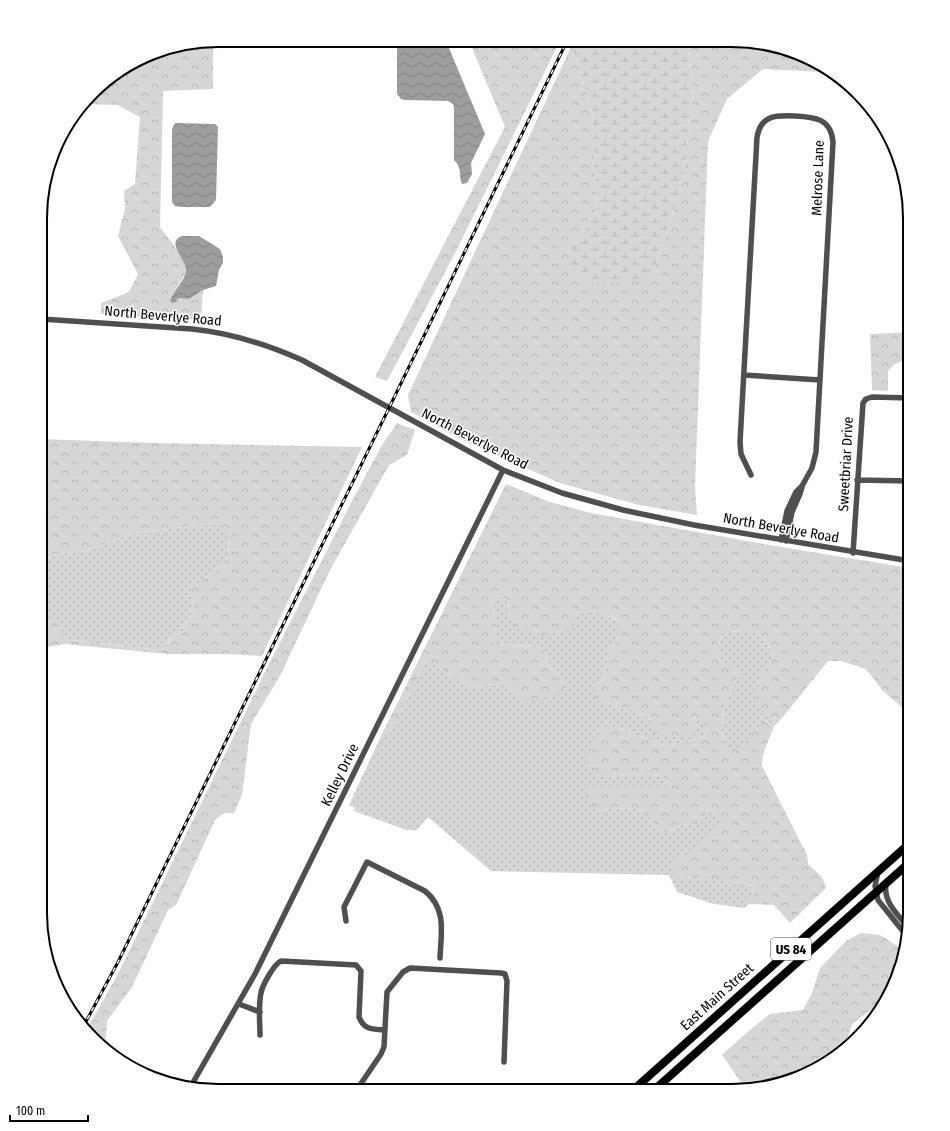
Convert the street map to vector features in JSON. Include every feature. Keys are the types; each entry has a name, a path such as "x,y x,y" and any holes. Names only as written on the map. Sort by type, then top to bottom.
{"highway":[{"name":"East Main Street","path":"640,1084 903,849"},
{"name":"East Main Street","path":"661,1084 903,868"}],"street":[{"name":"Melrose Lane","path":"751,475 743,458 740,446 757,133 763,123 773,117 811,117 821,120 827,125 831,131 833,142 820,380 815,458 812,468 802,486 796,492 787,511 784,540"},
{"name":"North Beverlye Road","path":"47,319 192,329 224,333 261,343 319,368 502,470 562,493 611,508 694,525 853,553 903,560"},
{"path":"744,375 820,380"},
{"name":"Sweetbriar Drive","path":"853,553 862,408 864,401 872,397 903,398"},
{"name":"Kelley Drive","path":"193,1082 239,1004 265,955 502,470"},
{"path":"857,480 903,481"},
{"path":"346,921 344,907 367,862 425,891 432,897 440,912 442,922 440,958"},
{"path":"878,872 875,892 880,904 902,931"},
{"path":"886,883 885,894 887,900 903,920"},
{"path":"865,902 880,904"},
{"path":"260,1035 261,993 274,966 278,962 356,965 361,971 359,1017 363,1025 370,1029 385,1030"},
{"path":"360,1084 381,1054 384,1047 387,992 406,969 414,968 503,973 507,977 504,1062"},
{"path":"239,1004 260,1012"}],"green space":[{"path":"213,47 213,89 163,91 160,227 175,247 184,262 186,269 185,274 172,295 177,299 180,297 189,299 203,290 201,320 101,314 101,303 129,292 138,274 118,236 125,209 124,191 135,184 140,117 117,105 90,104 114,82 142,65 163,56 185,50"},
{"path":"472,47 557,47 455,253 387,381 375,377 505,127"},
{"path":"571,47 573,47 592,110 597,209 565,262 651,280 683,182 693,90 689,47 743,47 765,50 787,56 820,72 763,69 727,99 708,141 695,487 697,515 639,505 560,483 460,439 411,412 408,395"},
{"path":"573,47 689,47 693,90 683,182 651,280 594,284 565,262 597,209 592,110"},
{"path":"903,332 903,361 895,364 888,371 888,391 872,390 870,334"},
{"path":"397,423 415,430 407,455 389,465 330,570 280,676 251,724 242,795 234,813 224,813 215,820 176,905 168,910 132,987 107,1021 105,1042 89,1026 118,974 266,670 382,445"},
{"path":"47,439 151,443 362,447 262,656 228,654 168,654 65,644 47,647 47,622 55,620 63,634 71,640 161,650 166,647 171,637 182,632 194,607 191,593 192,588 220,567 228,556 229,534 225,526 217,523 135,533 85,551 51,555 47,562"},
{"path":"506,484 550,502 591,513 775,546 903,567 903,708 883,691 866,669 841,661 828,661 782,718 772,719 762,715 756,697 760,676 770,667 772,651 760,635 743,630 724,633 717,647 720,661 739,673 725,704 721,732 727,747 742,747 754,730 765,721 774,726 764,751 762,766 807,855 808,864 822,877 826,888 790,923 774,905 748,904 754,893 753,886 744,883 675,876 670,871 674,864 719,827 719,814 709,809 696,825 681,825 668,832 657,831 650,818 644,812 627,808 596,811 586,797 589,789 672,789 671,783 660,776 646,774 603,777 588,772 588,758 597,734 606,726 618,728 666,746 704,737 707,728 696,717 694,727 689,735 668,735 652,732 651,719 632,710 595,699 595,686 604,678 609,651 618,639 617,620 597,611 575,613 574,626 560,632 543,636 512,624 508,612 509,601 497,595 491,603 496,627 493,642 509,645 537,646 546,652 547,665 562,677 566,687 555,696 527,702 504,684 482,685 471,688 436,666 427,658 388,737 382,734"},
{"path":"217,523 225,526 229,534 228,556 220,567 192,588 191,593 194,607 182,632 171,637 166,647 161,650 71,640 63,634 55,620 47,622 47,562 51,555 85,551 135,533"},
{"path":"497,595 509,601 508,612 543,635 560,632 575,613 597,611 618,621 618,639 609,651 604,678 595,686 595,699 632,710 651,719 694,727 696,716 707,727 704,737 666,746 618,728 606,726 603,777 646,774 660,776 671,783 672,789 589,789 596,811 620,808 639,810 649,816 657,831 668,832 681,825 696,825 709,809 719,814 719,827 675,876 744,883 753,887 752,899 749,904 744,908 714,904 677,892 669,875 491,871 428,817 417,830 407,830 354,811 355,808 349,805 382,734 388,736 427,658 436,666 471,688 482,685 504,684 515,694 562,677 547,665 546,652 537,646 509,645 493,642 495,615 491,603"},
{"path":"743,630 760,635 772,651 770,667 760,676 772,719 782,718 774,726 766,721 754,730 742,748 727,747 721,732 725,704 739,673 720,661 717,648 724,633"},
{"path":"861,933 880,935 900,947 890,978 875,1007 852,1024 847,1040 845,1042 817,1061 787,1075 754,1083 741,1082 722,1055 770,1014 803,1010 812,993 820,968 846,941"}],"water":[{"path":"397,47 449,47 485,134 471,163 472,174 467,183 462,184 457,163 454,160 453,104 448,101 404,100 397,94"},
{"path":"175,123 215,124 218,127 216,200 210,207 181,207 175,206 172,202 172,129"},
{"path":"182,236 199,236 220,249 223,257 223,263 219,270 216,286 203,290 189,299 177,299 176,302 173,303 170,301 184,278 186,270 175,242"}],"railway":[{"path":"86,1022 118,962 564,47"}]}
